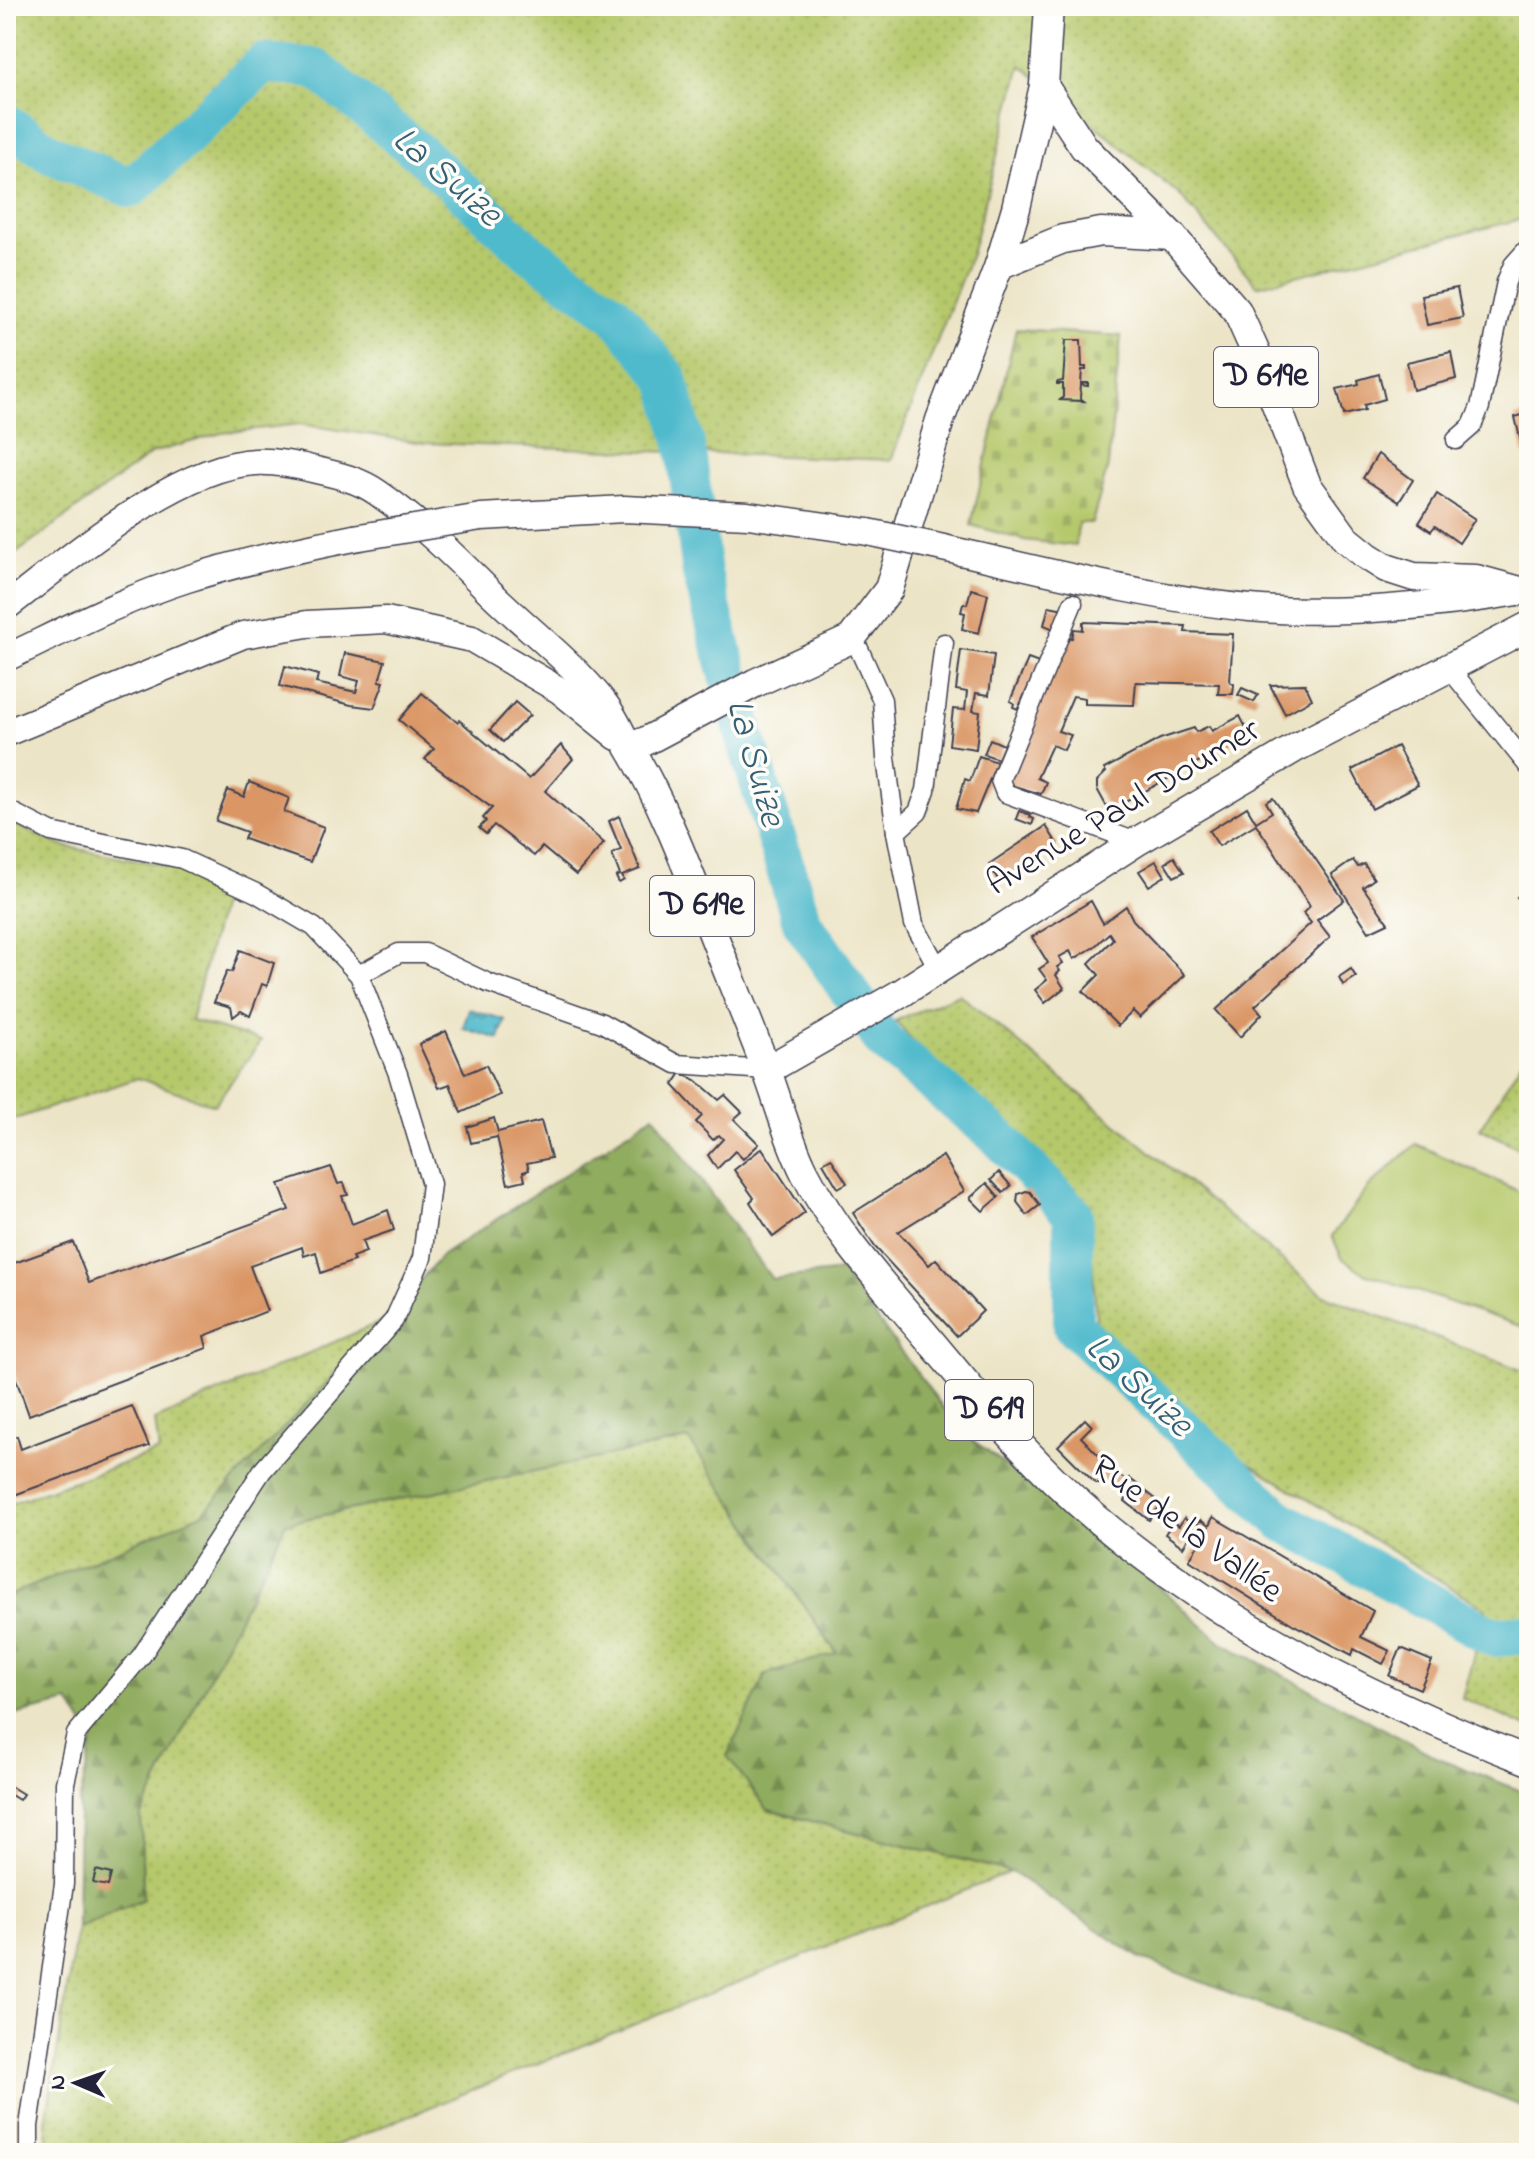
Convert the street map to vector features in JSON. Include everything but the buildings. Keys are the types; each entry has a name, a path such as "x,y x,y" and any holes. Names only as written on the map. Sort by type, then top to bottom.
{"main road":[{"path":"629,747 755,683 851,639 889,589 940,420 999,265 1016,208 1044,86 1049,6"},
{"name":"D 619e","path":"1044,86 1084,147 1172,236 1237,311 1307,485 1346,539 1386,568 1414,577 1476,579 1525,590"},
{"path":"999,265 1063,239 1101,232 1172,236"},
{"path":"6,607 171,488 216,470 253,462 287,463 353,480 377,492 446,547 485,588 570,664 607,707 629,747"},
{"path":"6,658 112,609 185,580 290,551 481,517 624,509 706,512 868,532 1147,592 1251,608 1304,611 1442,603 1525,590"},
{"path":"6,733 243,635 307,624 386,620 472,639 559,690 629,747"},
{"name":"Avenue Paul Doumer","path":"767,1070 900,994 1136,842 1297,747 1529,626"},
{"name":"Rue de la Vallée","path":"629,747 658,796 767,1070 784,1128 804,1171 852,1250 964,1381 1056,1482 1129,1544 1228,1614 1406,1709 1529,1761"}],"street":[{"path":"1456,440 1472,426 1480,407 1506,282 1513,265 1529,247"},
{"path":"1073,603 1000,780 1005,793 1136,842"},
{"path":"851,639 859,649 882,700 896,832 914,924 938,968"},
{"path":"896,832 918,812 926,790 944,643"},
{"path":"1449,668 1529,767"},
{"path":"6,809 51,832 182,859 256,893 314,927 359,975 398,1074 431,1184 422,1258 394,1320 262,1471 142,1655 76,1734 65,1783 64,1884 29,2126 29,2153"},
{"path":"359,975 399,953 425,953 488,983 602,1023 676,1064 767,1070"}],"green space":[{"path":"6,6 1521,6 1529,22 1529,217 1257,286 1180,195 1021,65 971,254 891,460 423,443 300,424 222,433 152,453 6,561"},
{"path":"1016,329 1121,336 1108,466 1092,523 1078,523 1076,546 1024,540 971,525"},
{"path":"6,821 62,846 175,867 225,889 191,1020 261,1041 214,1105 138,1078 6,1122"},
{"path":"959,994 1324,1295 1529,1373 1529,1728 1462,1698 1486,1609 1237,1456 1097,1333 1091,1240 895,1021"},
{"path":"1529,1049 1529,1153 1480,1128"},
{"path":"654,1115 772,1279 841,1271 960,1430 1134,1565 1220,1641 1436,1757 1529,1794 1529,2109 1140,1958 1011,1872 768,1810 727,1756 766,1674 837,1653 688,1439 286,1523 141,1815 143,1899 77,1928 79,1803 93,1740 69,1702 6,1717 6,1597 202,1514 387,1319 441,1256"},
{"path":"1416,1144 1529,1196 1529,1329 1364,1273 1342,1258 1332,1236 1368,1188"},
{"path":"387,1319 202,1514 6,1597 6,1505 159,1451 155,1420"},
{"path":"688,1439 837,1654 766,1674 728,1756 768,1810 1011,1872 317,2153 50,2153 46,2122 77,1928 143,1899 141,1815 286,1523"}],"water":[{"path":"469,1009 505,1020 499,1039 463,1028"}],"waterway":[{"name":"La Suize","path":"6,123 49,153 131,188 264,63 315,68 422,155 530,253 615,314 668,379 685,444 702,573 745,736 802,922 884,1042 999,1138 1073,1214 1073,1326 1282,1521 1493,1637 1529,1634"}]}
